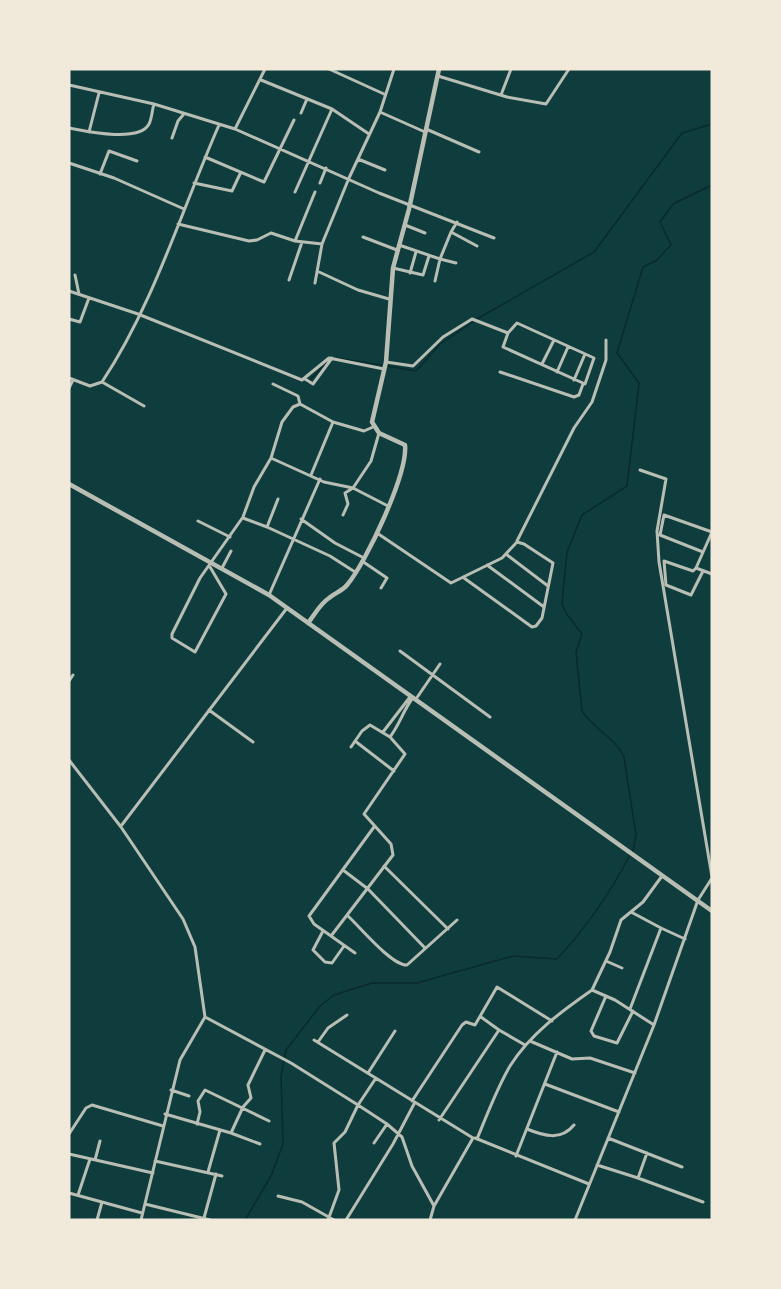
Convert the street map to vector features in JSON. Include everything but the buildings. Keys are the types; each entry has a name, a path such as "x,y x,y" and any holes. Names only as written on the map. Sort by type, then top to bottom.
{"street":[{"path":"235,129 265,69"},
{"path":"329,69 384,94"},
{"path":"315,283 322,244 349,178 380,112 394,69"},
{"path":"308,623 321,605 346,586 363,560 388,506 406,448 402,442 379,433 373,427 373,417 385,366 393,268 410,204 439,69"},
{"path":"501,95 511,69"},
{"path":"437,76 501,95 543,104 548,103 569,69"},
{"path":"261,80 332,109 369,134"},
{"path":"69,85 154,105 235,129 379,193 494,238"},
{"path":"89,132 99,93"},
{"path":"301,113 307,99"},
{"path":"69,128 113,136 142,129 149,124 154,105"},
{"path":"296,192 332,109"},
{"path":"380,112 479,152"},
{"path":"172,138 178,121 183,115"},
{"path":"205,157 264,182 294,120"},
{"path":"69,388 71,379 90,386 102,382 138,314 178,225 219,124"},
{"path":"100,174 109,151 137,161"},
{"path":"358,159 385,170"},
{"path":"69,163 184,209"},
{"path":"320,183 327,168"},
{"path":"194,183 232,190 240,173"},
{"path":"295,241 315,192"},
{"path":"435,281 440,259 457,222"},
{"path":"178,225 246,240 257,240 271,233 295,241 322,244"},
{"path":"405,225 424,233"},
{"path":"451,232 477,246"},
{"path":"363,237 456,262"},
{"path":"289,280 302,242"},
{"path":"410,273 416,252"},
{"path":"393,268 423,275 429,256"},
{"path":"317,271 358,290 390,299"},
{"path":"75,275 79,294"},
{"path":"69,291 138,314 302,380 326,360 332,358 385,366 414,366 443,337 476,320 508,333"},
{"path":"69,319 81,321 90,297"},
{"path":"500,372 574,397 579,395 595,361 585,354 517,323 508,333 503,347 583,384"},
{"path":"542,364 554,340"},
{"path":"376,533 449,583 464,578 506,554 517,542 574,428 592,402 606,360 606,340"},
{"path":"557,372 568,347"},
{"path":"574,380 585,354"},
{"path":"306,379 311,384 332,358"},
{"path":"102,382 144,406"},
{"path":"273,384 299,397 300,404"},
{"path":"300,404 333,423 364,431 373,427"},
{"path":"211,565 226,594 197,651 191,651 171,636 200,578 243,517 254,487 271,458 282,422 293,407 300,404"},
{"path":"311,475 333,423"},
{"path":"342,515 348,504 345,493 353,488 371,461 379,433"},
{"path":"271,458 320,479 353,488 388,506"},
{"path":"575,1220 654,1025 698,900 711,880 659,562 657,529 666,479 640,470"},
{"path":"269,595 320,479"},
{"path":"69,484 211,565 222,568 269,595 712,911"},
{"path":"267,527 278,499"},
{"path":"703,552 660,535 664,515 712,532 696,568 693,571 664,561 665,584 691,595 703,571"},
{"path":"243,517 330,556 356,572"},
{"path":"301,519 387,578 381,588"},
{"path":"198,521 230,537"},
{"path":"464,578 532,627 540,623 551,561 517,542"},
{"path":"706,545 712,547"},
{"path":"222,568 231,551"},
{"path":"506,554 548,586"},
{"path":"487,566 544,607"},
{"path":"696,568 712,574"},
{"path":"121,827 287,608"},
{"path":"400,651 490,717"},
{"path":"382,732 433,675 440,664"},
{"path":"69,681 73,675"},
{"path":"390,737 404,719 405,709 412,699"},
{"path":"209,710 253,742"},
{"path":"331,936 393,855 394,849 365,818 365,810 395,772 405,754 390,737 368,725 351,747"},
{"path":"355,741 395,772"},
{"path":"69,760 121,827 190,934 206,1017 184,1053 171,1090 141,1220"},
{"path":"355,953 323,932 309,916 374,827"},
{"path":"384,866 448,929"},
{"path":"344,870 368,888 425,948"},
{"path":"430,1220 434,1206 475,1138 509,1069 530,1041 592,990 606,961 621,920 643,902 662,876"},
{"path":"631,911 685,939"},
{"path":"348,916 399,964 407,965 457,920"},
{"path":"606,996 591,1031 594,1036 617,1043 661,928"},
{"path":"323,932 313,949 325,962 332,963 344,946"},
{"path":"606,961 622,968"},
{"path":"346,1220 398,1134 413,1103 462,1025 466,1022 475,1024 499,987 552,1021"},
{"path":"592,990 654,1025"},
{"path":"347,1015 328,1028 316,1041 439,1120 516,1156 589,1184"},
{"path":"206,1017 291,1063 387,1124 404,1140 412,1166 434,1206"},
{"path":"481,1017 526,1046"},
{"path":"439,1120 499,1029"},
{"path":"368,1073 395,1030"},
{"path":"530,1041 574,1059 590,1058 635,1073"},
{"path":"231,1133 243,1107 251,1098 248,1085 265,1050"},
{"path":"516,1156 557,1052"},
{"path":"328,1219 339,1190 334,1143 345,1132 376,1078"},
{"path":"545,1084 619,1112"},
{"path":"171,1090 189,1095"},
{"path":"197,1124 200,1112 198,1101 205,1090 269,1121"},
{"path":"69,1134 86,1108 92,1105 163,1126"},
{"path":"165,1114 260,1144"},
{"path":"374,1143 387,1124"},
{"path":"527,1129 549,1137 568,1132 574,1125"},
{"path":"208,1172 220,1130"},
{"path":"608,1138 681,1167"},
{"path":"95,1160 100,1141"},
{"path":"638,1178 646,1153"},
{"path":"69,1154 153,1173"},
{"path":"78,1195 90,1159"},
{"path":"155,1161 222,1176"},
{"path":"597,1164 703,1202"},
{"path":"204,1218 216,1174"},
{"path":"69,1193 142,1213"},
{"path":"278,1196 302,1202 328,1219 334,1220"},
{"path":"97,1220 102,1202"},
{"path":"145,1204 210,1220"}],"waterway":[{"path":"477,319 594,252 682,133 712,124"},
{"path":"633,851 636,835 624,757 615,744 582,711 576,652 582,634 562,604 567,552 582,515 627,486 639,383 617,353 643,267 657,260 671,245 660,222 673,204 712,185"},
{"path":"387,366 416,371 440,344 473,322"},
{"path":"337,358 382,365"},
{"path":"307,383 326,363"},
{"path":"245,1220 271,1176 283,1144 281,1076 286,1050 320,1006 334,995 372,983 417,983 513,956 557,959 597,909 630,855"}]}
